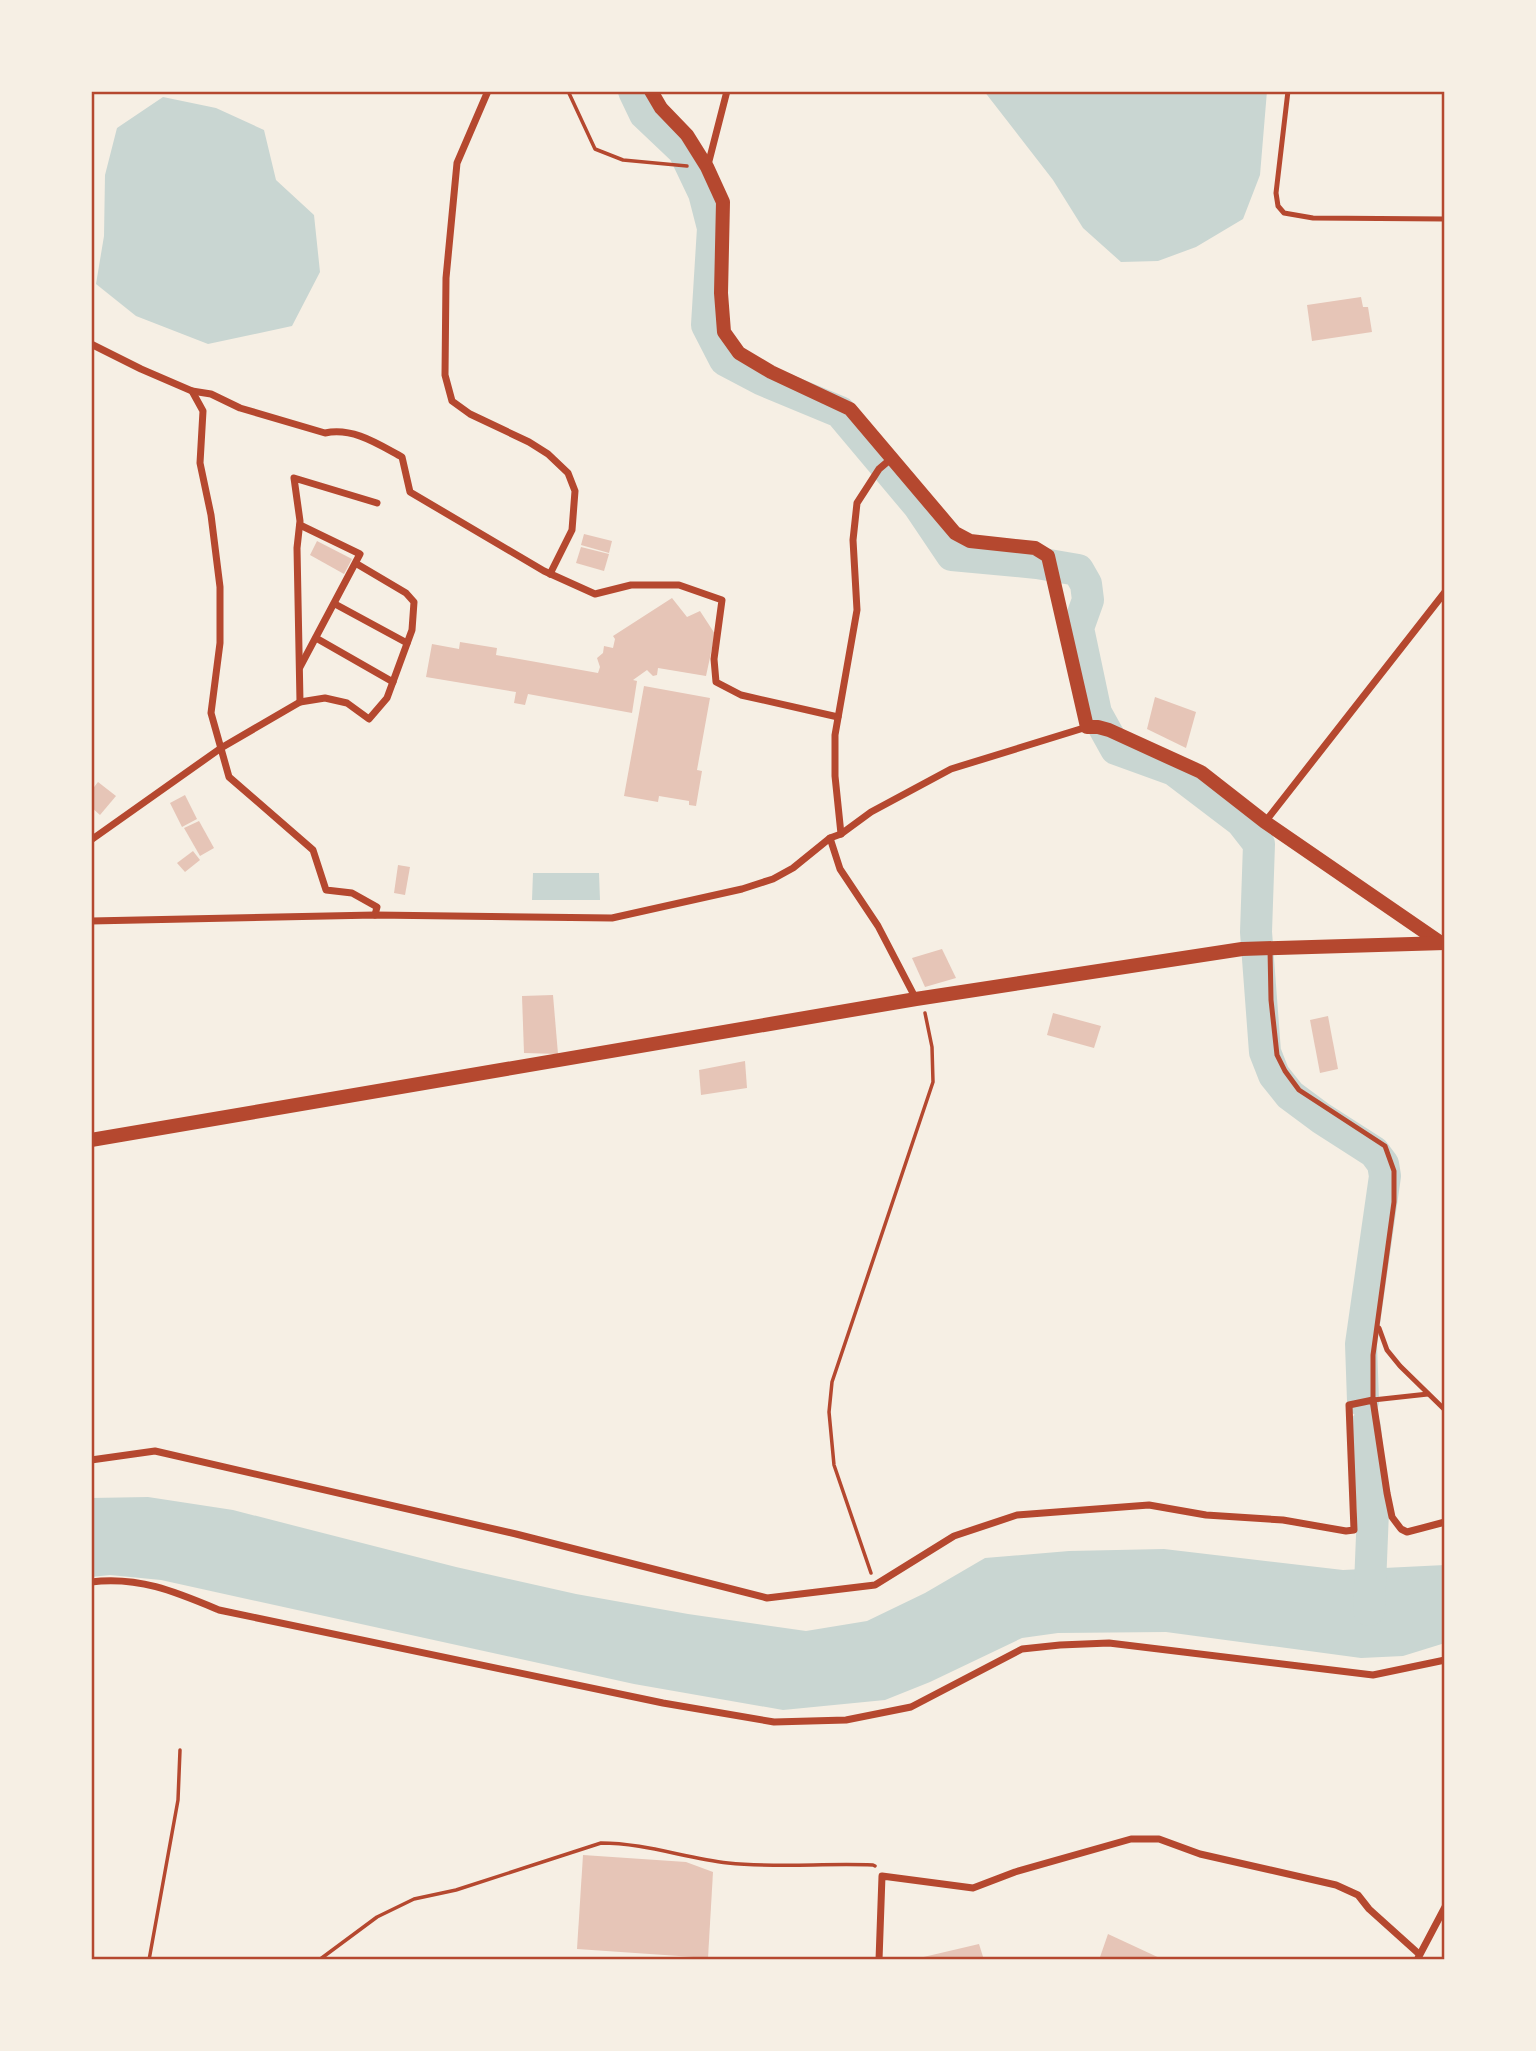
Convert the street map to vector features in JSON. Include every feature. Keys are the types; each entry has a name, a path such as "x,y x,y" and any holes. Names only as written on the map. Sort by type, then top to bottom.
{"main road":[{"path":"651,91 661,108 687,135 707,167 723,202 721,293 724,332 739,353 771,372 850,408 955,533 970,541 1035,548 1048,556 1098,728 1201,772 1265,822 1443,944"},
{"path":"91,1140 916,999 1242,949 1443,944"}],"street":[{"path":"488,91 457,163 446,278 445,375 452,401 470,414 529,442 548,454 568,473 575,491 572,530 550,574"},
{"path":"707,167 727,91"},
{"path":"91,344 192,391 211,394 240,408 325,433 339,430 370,440 401,457 410,492 550,574 595,594 631,585 679,585 722,600 715,659 716,682 741,695 838,717"},
{"path":"192,391 203,411 200,463 211,515 220,587 220,643 211,713 229,777 313,850 326,890 352,893 377,907 375,915"},
{"path":"841,834 835,776 835,735 857,610 853,540 857,503 879,469 891,458"},
{"path":"300,702 300,525 294,478 377,503"},
{"path":"299,667 357,564 360,554 300,525"},
{"path":"91,841 221,748 300,702 326,698 347,704 369,719 387,698 412,630 414,602 406,593 357,564"},
{"path":"1265,822 1445,592"},
{"path":"335,604 407,643"},
{"path":"316,638 393,682"},
{"path":"91,921 375,915 612,918 741,889 773,879 793,868 830,838 841,834 871,812 951,769 1098,728"},
{"path":"830,838 840,869 878,926 916,999"},
{"path":"91,1460 155,1451 516,1534 767,1598 875,1585 954,1535 1017,1515 1149,1505 1206,1515 1283,1520 1346,1531 1354,1530 1349,1405 1373,1400 1392,1517 1401,1529 1407,1532 1445,1522"},
{"path":"91,1582 127,1581 159,1586 219,1610 663,1703 774,1722 846,1720 911,1707 1022,1649 1060,1645 1109,1643 1373,1675 1445,1660"},
{"path":"878,1960 882,1876 973,1888 1014,1872 1131,1839 1159,1839 1200,1854 1336,1885 1358,1895 1418,1957 1445,1907"}],"lane":[{"path":"1288,91 1276,193 1278,206 1284,213 1313,218 1445,219"},
{"path":"1268,949 1277,1055 1285,1072 1299,1090 1385,1146 1391,1158 1394,1171 1394,1202 1373,1355 1373,1400 1428,1394"},
{"path":"1378,1325 1387,1350 1445,1410"}],"path":[{"path":"568,91 596,149 624,160 655,165 707,167"},
{"path":"875,1585 835,1465 829,1412 832,1382 933,1082 932,1047 924,1011 916,999"},
{"path":"149,1960 178,1800 180,1750"},
{"path":"319,1960 377,1917 414,1899 456,1890 601,1843 625,1843 756,1866 873,1864 882,1876"}],"shaded area":[{"path":"984,91 1267,91 1260,175 1243,219 1196,247 1158,261 1121,262 1083,228 1053,180"},
{"path":"163,97 216,108 264,130 276,180 314,215 320,272 292,326 208,344 136,316 96,284 104,236 105,175 117,128"},
{"path":"533,873 599,873 600,900 532,900"},
{"path":"148,1497 233,1510 456,1567 576,1594 806,1631 867,1621 925,1593 985,1558 1069,1551 1164,1549 1343,1570 1445,1565 1445,1643 1403,1656 1361,1658 1166,1632 1058,1633 1022,1638 930,1682 885,1700 783,1710 634,1684 161,1580 110,1575 91,1577 91,1498"}],"building":[{"path":"1361,297 1363,307 1368,307 1372,332 1312,341 1307,305"},
{"path":"584,534 612,541 609,553 581,545"},
{"path":"317,541 352,559 344,574 310,555"},
{"path":"581,547 609,554 604,571 576,563"},
{"path":"672,598 687,617 700,611 715,634 706,676 658,668 657,675 653,676 647,670 633,680 637,681 632,713 528,694 525,705 514,703 516,692 426,677 432,644 459,649 460,642 497,648 496,655 598,673 600,667 597,658 603,653 604,646 613,648 613,636"},
{"path":"644,686 710,698 697,770 702,771 696,806 689,805 689,801 659,796 658,802 624,796"},
{"path":"1155,697 1196,712 1186,748 1147,729"},
{"path":"98,782 116,796 100,815 91,807 91,791"},
{"path":"185,795 197,819 182,827 170,803"},
{"path":"199,821 214,848 200,856 184,828"},
{"path":"193,851 200,860 185,872 177,863"},
{"path":"398,865 410,867 405,895 394,893"},
{"path":"942,949 956,978 925,987 912,958"},
{"path":"553,995 558,1054 524,1053 522,996"},
{"path":"1053,1013 1101,1026 1094,1048 1047,1035"},
{"path":"1328,1016 1338,1069 1320,1073 1310,1020"},
{"path":"745,1061 747,1088 701,1095 699,1070"},
{"path":"583,1855 686,1862 713,1872 708,1958 577,1949"},
{"path":"1108,1934 1164,1960 1099,1960"},
{"path":"979,1944 984,1960 915,1960 915,1959"}],"waterway":[{"path":"634,91 645,114 684,151 704,193 713,228 707,325 725,360 763,380 840,412 919,506 952,555 1037,563 1078,570 1086,584 1088,600 1078,628 1096,713 1116,749 1174,770 1241,821 1259,844 1256,932 1265,1052 1274,1075 1290,1095 1374,1152 1383,1164 1385,1176 1361,1344 1363,1401"},
{"path":"1365,1427 1373,1511 1369,1610"}]}
